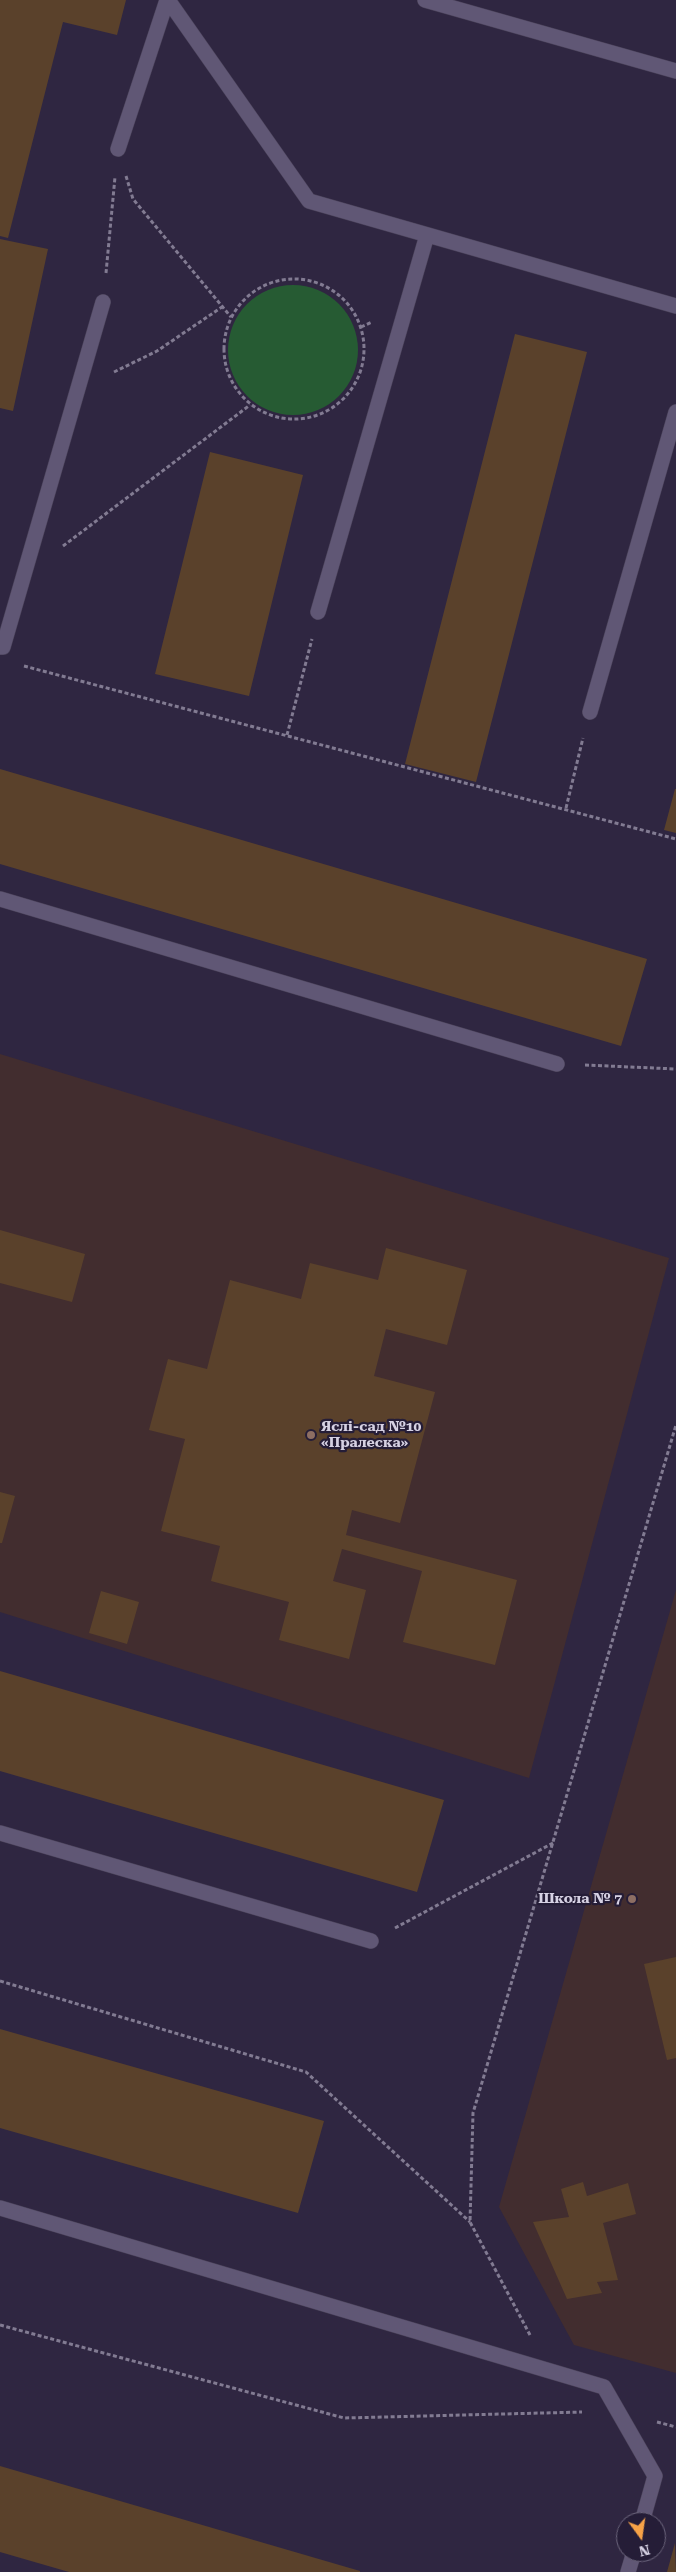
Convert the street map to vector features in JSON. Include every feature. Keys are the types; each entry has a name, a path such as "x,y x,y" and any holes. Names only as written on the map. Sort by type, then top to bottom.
{"lane":[{"path":"118,149 168,0"},
{"path":"168,0 309,202 676,306"},
{"path":"426,0 676,71"},
{"path":"318,612 427,235"},
{"path":"1,647 103,302"},
{"path":"590,712 676,412"},
{"path":"0,899 557,1064"},
{"path":"0,1833 371,1941"},
{"path":"0,2208 604,2387 655,2476 645,2512"}],"path":[{"path":"103,302 118,149"},
{"path":"118,149 133,199 231,317"},
{"path":"299,278 326,286 348,303 361,327 364,354 362,368 357,381 340,403 316,416 288,420 262,412 250,405 240,395 226,371 223,344 231,317 238,305 259,288 272,282 299,278"},
{"path":"78,390 157,351 222,307"},
{"path":"62,546 250,405"},
{"path":"288,735 318,612"},
{"path":"1,647 25,666 676,838"},
{"path":"566,808 590,712"},
{"path":"557,1064 676,1069"},
{"path":"470,2222 474,2113 676,1425"},
{"path":"371,1941 553,1843"},
{"path":"0,1981 306,2072 470,2222 549,2370"},
{"path":"0,2325 344,2418 618,2411 676,2427"}],"shaded area":[{"name":"Яслі-сад №10 «Пралеска»","path":"0,1054 669,1258 529,1778 0,1612"},
{"name":"Школа № 7","path":"676,1590 676,2373 574,2345 499,2207"}],"green space":[{"path":"293,285 306,286 318,290 339,304 353,325 357,337 357,363 353,375 339,396 318,410 306,414 293,415 280,414 268,410 247,396 233,375 229,363 228,350 229,337 233,325 247,304 268,290 280,286"}],"building":[{"path":"0,0 126,0 117,35 63,22 8,238 0,236"},
{"path":"0,239 48,249 13,411 0,408"},
{"path":"515,334 587,352 476,782 405,764"},
{"path":"210,452 303,475 249,696 155,674"},
{"path":"0,769 647,959 621,1046 0,864"},
{"path":"676,789 676,833 664,830"},
{"path":"0,1230 85,1254 72,1302 0,1283"},
{"path":"386,1248 467,1270 447,1345 386,1329 374,1376 435,1392 400,1523 352,1510 346,1535 517,1580 495,1665 403,1642 422,1571 342,1549 333,1581 366,1590 349,1659 279,1640 289,1602 211,1581 220,1546 161,1531 185,1439 149,1430 168,1359 207,1369 230,1280 301,1299 310,1263 378,1280"},
{"path":"0,1492 15,1496 2,1543 0,1543"},
{"path":"101,1591 139,1602 127,1644 89,1633"},
{"path":"0,1671 444,1800 417,1892 0,1771"},
{"path":"676,1957 676,2058 667,2060 644,1964"},
{"path":"0,2029 324,2121 298,2213 0,2128"},
{"path":"583,2182 587,2196 628,2183 636,2214 603,2223 618,2280 597,2282 602,2293 567,2299 533,2222 569,2217 561,2189"},
{"path":"0,2466 360,2572 69,2572 0,2552"},
{"path":"675,2543 676,2572 667,2572"}],"place":[{"name":"Яслі-сад №10 «Пралеска»","path":"311,1435"},
{"name":"Школа № 7","path":"632,1899"}]}
